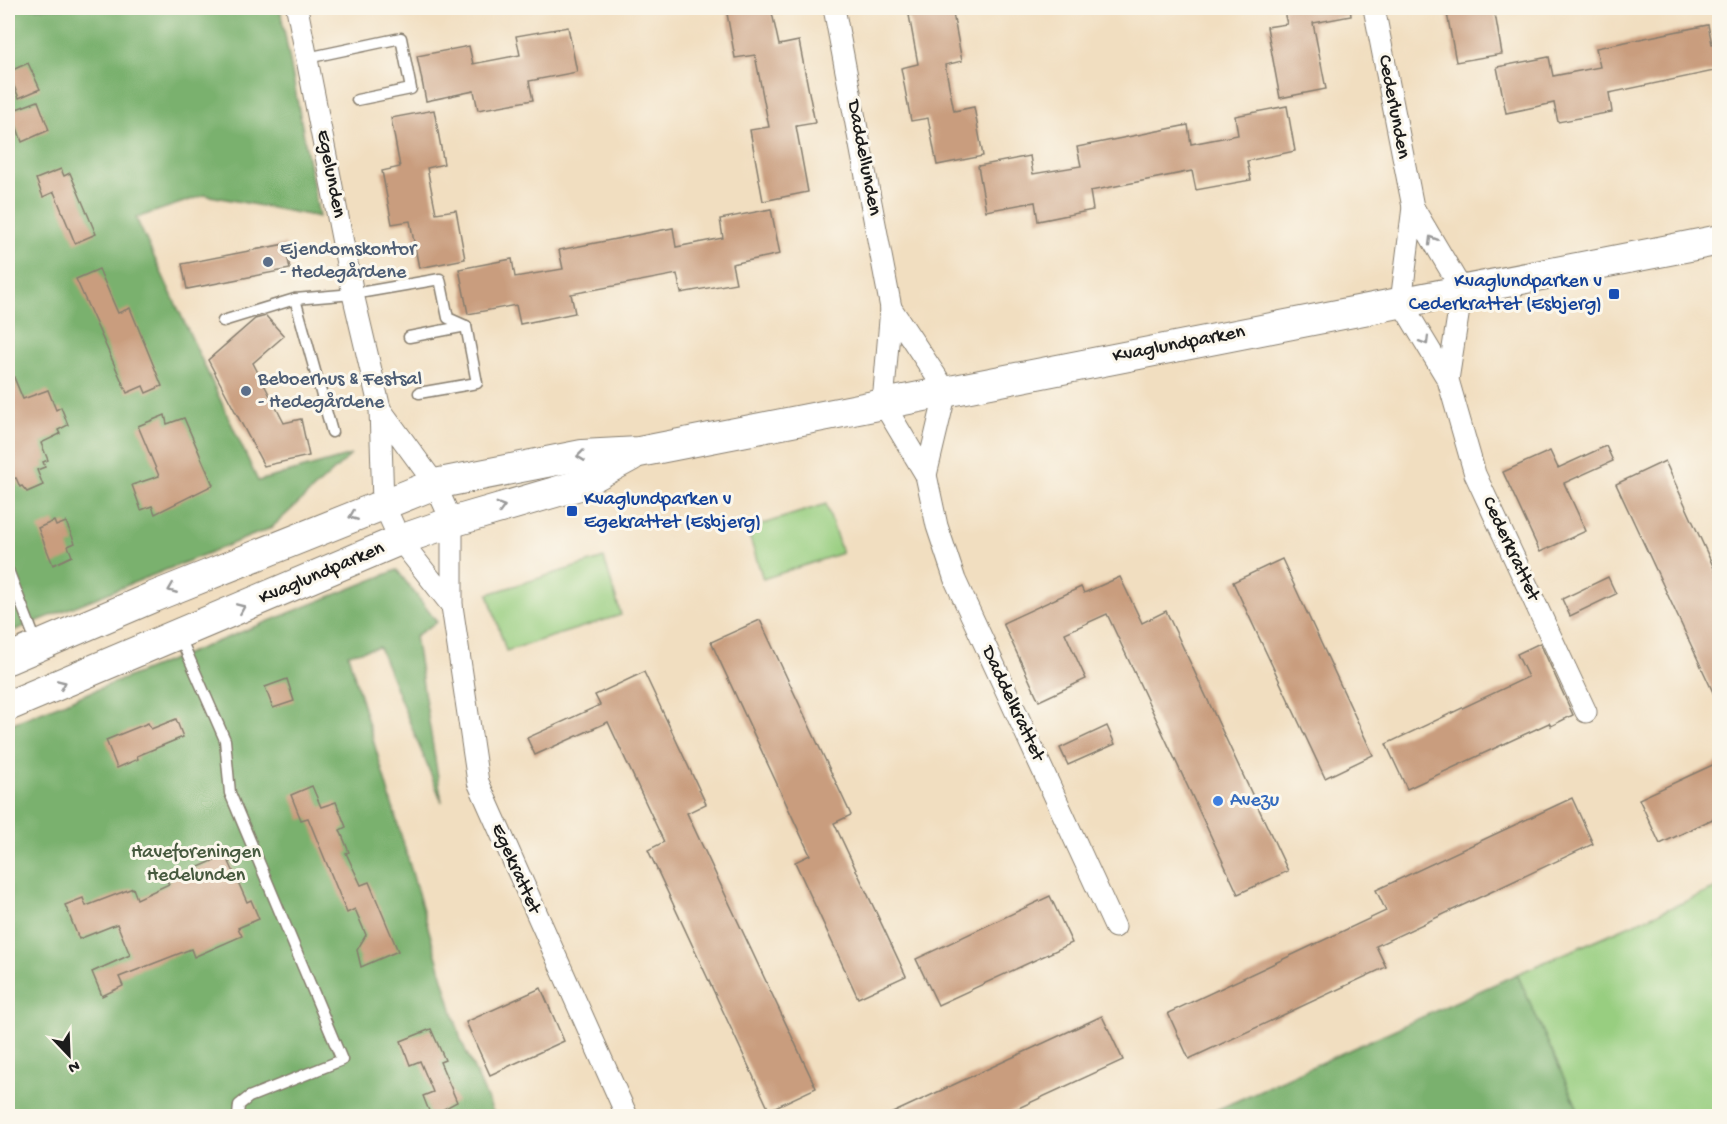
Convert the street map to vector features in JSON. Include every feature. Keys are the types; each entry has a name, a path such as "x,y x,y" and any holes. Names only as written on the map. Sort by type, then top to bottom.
{"street":[{"name":"Egelunden","path":"297,8 353,294 380,410 383,503 400,540"},
{"name":"Daddellunden","path":"834,8 891,308 883,403"},
{"name":"Cederlunden","path":"1374,8 1413,207 1401,302"},
{"name":"Cederlunden","path":"1413,207 1462,290"},
{"name":"Kvaglundparken","path":"8,659 383,503 435,484 582,455 639,452 1719,240"},
{"name":"Cederkrattet","path":"1448,380 1462,290"},
{"name":"Cederkrattet","path":"1401,302 1448,380 1475,474 1586,712"},
{"name":"Daddellunden","path":"891,308 945,391"},
{"name":"Daddelkrattet","path":"926,475 945,391"},
{"name":"Daddelkrattet","path":"883,403 926,475 938,526 956,580 1115,927"},
{"name":"Egelunden","path":"380,410 435,484 452,522"},
{"name":"Kvaglundparken","path":"8,706 400,540 452,522 576,486 639,452"},
{"name":"Egekrattet","path":"452,522 452,606 478,782 627,1116"},
{"name":"Egekrattet","path":"400,540 452,606"}],"lane":[{"path":"307,58 401,38 411,89 357,100"},
{"path":"223,321 295,299 353,294 440,279 448,318 466,326"},
{"path":"295,299 332,432"},
{"path":"409,337 466,326"},
{"path":"419,393 477,383 466,326"},
{"path":"8,570 38,647"},
{"path":"179,635 225,740 230,793 342,1060 249,1097 239,1105 238,1116"}],"green space":[{"path":"8,8 280,8 319,217 205,195 136,218 258,481 351,455 271,528 8,633"},
{"path":"826,504 842,553 763,579 747,529"},
{"path":"604,558 621,615 506,651 488,594"},
{"name":"Haveforeningen Hedelunden","path":"397,570 437,622 415,636 442,802 379,647 348,654 461,1040 495,1116 8,1116 8,725"},
{"path":"1719,887 1719,1116 1581,1116 1517,974"},
{"path":"1517,974 1581,1116 1203,1116"}],"building":[{"path":"726,8 771,8 779,45 799,41 815,123 796,126 808,192 763,201 750,130 769,127 755,55 735,58"},
{"path":"952,8 962,61 945,65 954,111 974,107 983,156 937,165 928,118 911,121 901,68 918,64 909,15"},
{"path":"1283,8 1350,8 1351,16 1313,23 1326,89 1280,98 1267,27 1287,24"},
{"path":"1446,8 1494,8 1502,54 1456,62"},
{"path":"1708,25 1712,44 1719,43 1719,70 1609,93 1612,112 1558,122 1554,103 1506,113 1497,67 1549,57 1553,76 1600,67 1596,48"},
{"path":"568,27 577,72 529,81 533,100 478,110 474,91 426,101 417,56 469,46 473,64 520,55 516,36"},
{"path":"28,63 40,89 19,98 8,72"},
{"path":"38,101 49,130 22,142 11,111"},
{"path":"1287,106 1295,151 1247,161 1251,180 1196,190 1192,171 1090,191 1093,210 1038,221 1035,202 986,211 978,166 1030,156 1033,174 1081,166 1077,147 1188,125 1191,144 1238,135 1235,116"},
{"path":"434,110 444,164 427,168 436,213 456,210 465,259 419,268 410,221 392,224 382,171 400,167 391,118"},
{"path":"61,169 64,176 70,173 96,234 75,243 54,192 43,197 36,179"},
{"path":"771,209 780,254 732,264 736,283 681,293 677,274 571,294 575,313 520,324 516,305 468,314 459,269 512,259 515,277 563,269 559,250 673,228 676,247 723,238 720,219"},
{"path":"285,244 290,269 187,289 182,264"},
{"path":"99,269 118,313 130,308 162,386 146,393 143,386 127,393 76,279"},
{"name":"Beboerhus & Festsal - Hedegårdene","path":"266,316 284,336 253,363 284,423 301,419 309,456 264,466 208,360 255,319"},
{"path":"8,363 23,399 48,390 56,410 61,407 68,425 58,430 60,434 41,443 48,460 43,462 45,467 37,470 43,485 27,492 22,486 20,487 16,478 13,479 8,465"},
{"path":"165,415 167,424 184,418 213,485 155,514 152,506 141,510 132,485 159,476 138,426"},
{"path":"1606,446 1613,461 1564,483 1586,531 1540,552 1503,472 1550,451 1558,468"},
{"path":"1665,461 1719,579 1719,705 1616,484"},
{"path":"54,521 56,526 66,522 75,543 68,546 72,556 53,565 38,528"},
{"path":"1282,559 1373,755 1325,778 1233,582"},
{"path":"1120,577 1142,623 1166,611 1288,871 1238,894 1107,614 1065,633 1086,679 1039,701 1003,623 1081,587 1084,593"},
{"path":"1608,577 1616,594 1570,616 1562,599"},
{"path":"760,620 851,815 834,823 906,976 858,998 795,862 810,855 711,642"},
{"path":"1540,643 1573,715 1551,726 1549,723 1407,789 1386,744 1528,677 1517,654"},
{"path":"644,672 706,804 687,813 816,1088 769,1110 648,850 664,842 608,722 535,755 527,738 600,705 595,695"},
{"path":"287,679 294,701 273,708 265,687"},
{"path":"176,719 183,737 137,756 138,759 117,768 106,740 148,723 151,729"},
{"path":"1107,726 1115,744 1068,765 1060,748"},
{"path":"1719,762 1719,816 1660,844 1639,799"},
{"path":"312,786 321,807 336,802 346,827 340,830 349,852 346,853 361,885 369,882 398,951 361,967 357,950 366,935 355,909 347,913 308,818 301,820 291,795"},
{"path":"1572,798 1593,844 1376,946 1386,967 1189,1059 1168,1013 1386,911 1376,890"},
{"path":"226,855 247,902 251,900 259,919 238,928 242,936 194,957 191,949 119,977 123,986 102,996 92,972 130,955 117,924 79,939 65,905 83,898 86,906 133,888 137,899 169,884 167,881"},
{"path":"1050,896 1072,943 938,1005 916,959"},
{"path":"541,988 564,1041 490,1075 466,1022"},
{"path":"1102,1016 1123,1060 1001,1116 886,1116"},
{"path":"431,1029 445,1060 440,1062 457,1102 431,1116 423,1096 433,1092 420,1061 410,1065 401,1041"}],"place":[{"name":"Ejendomskontor - Hedegårdene","path":"268,262"},
{"name":"Kvaglundparken v Cederkrattet (Esbjerg)","path":"1614,294"},
{"name":"Beboerhus & Festsal - Hedegårdene","path":"246,391"},
{"name":"Kvaglundparken v Egekrattet (Esbjerg)","path":"572,511"},
{"name":"Avezu","path":"1218,801"}]}
